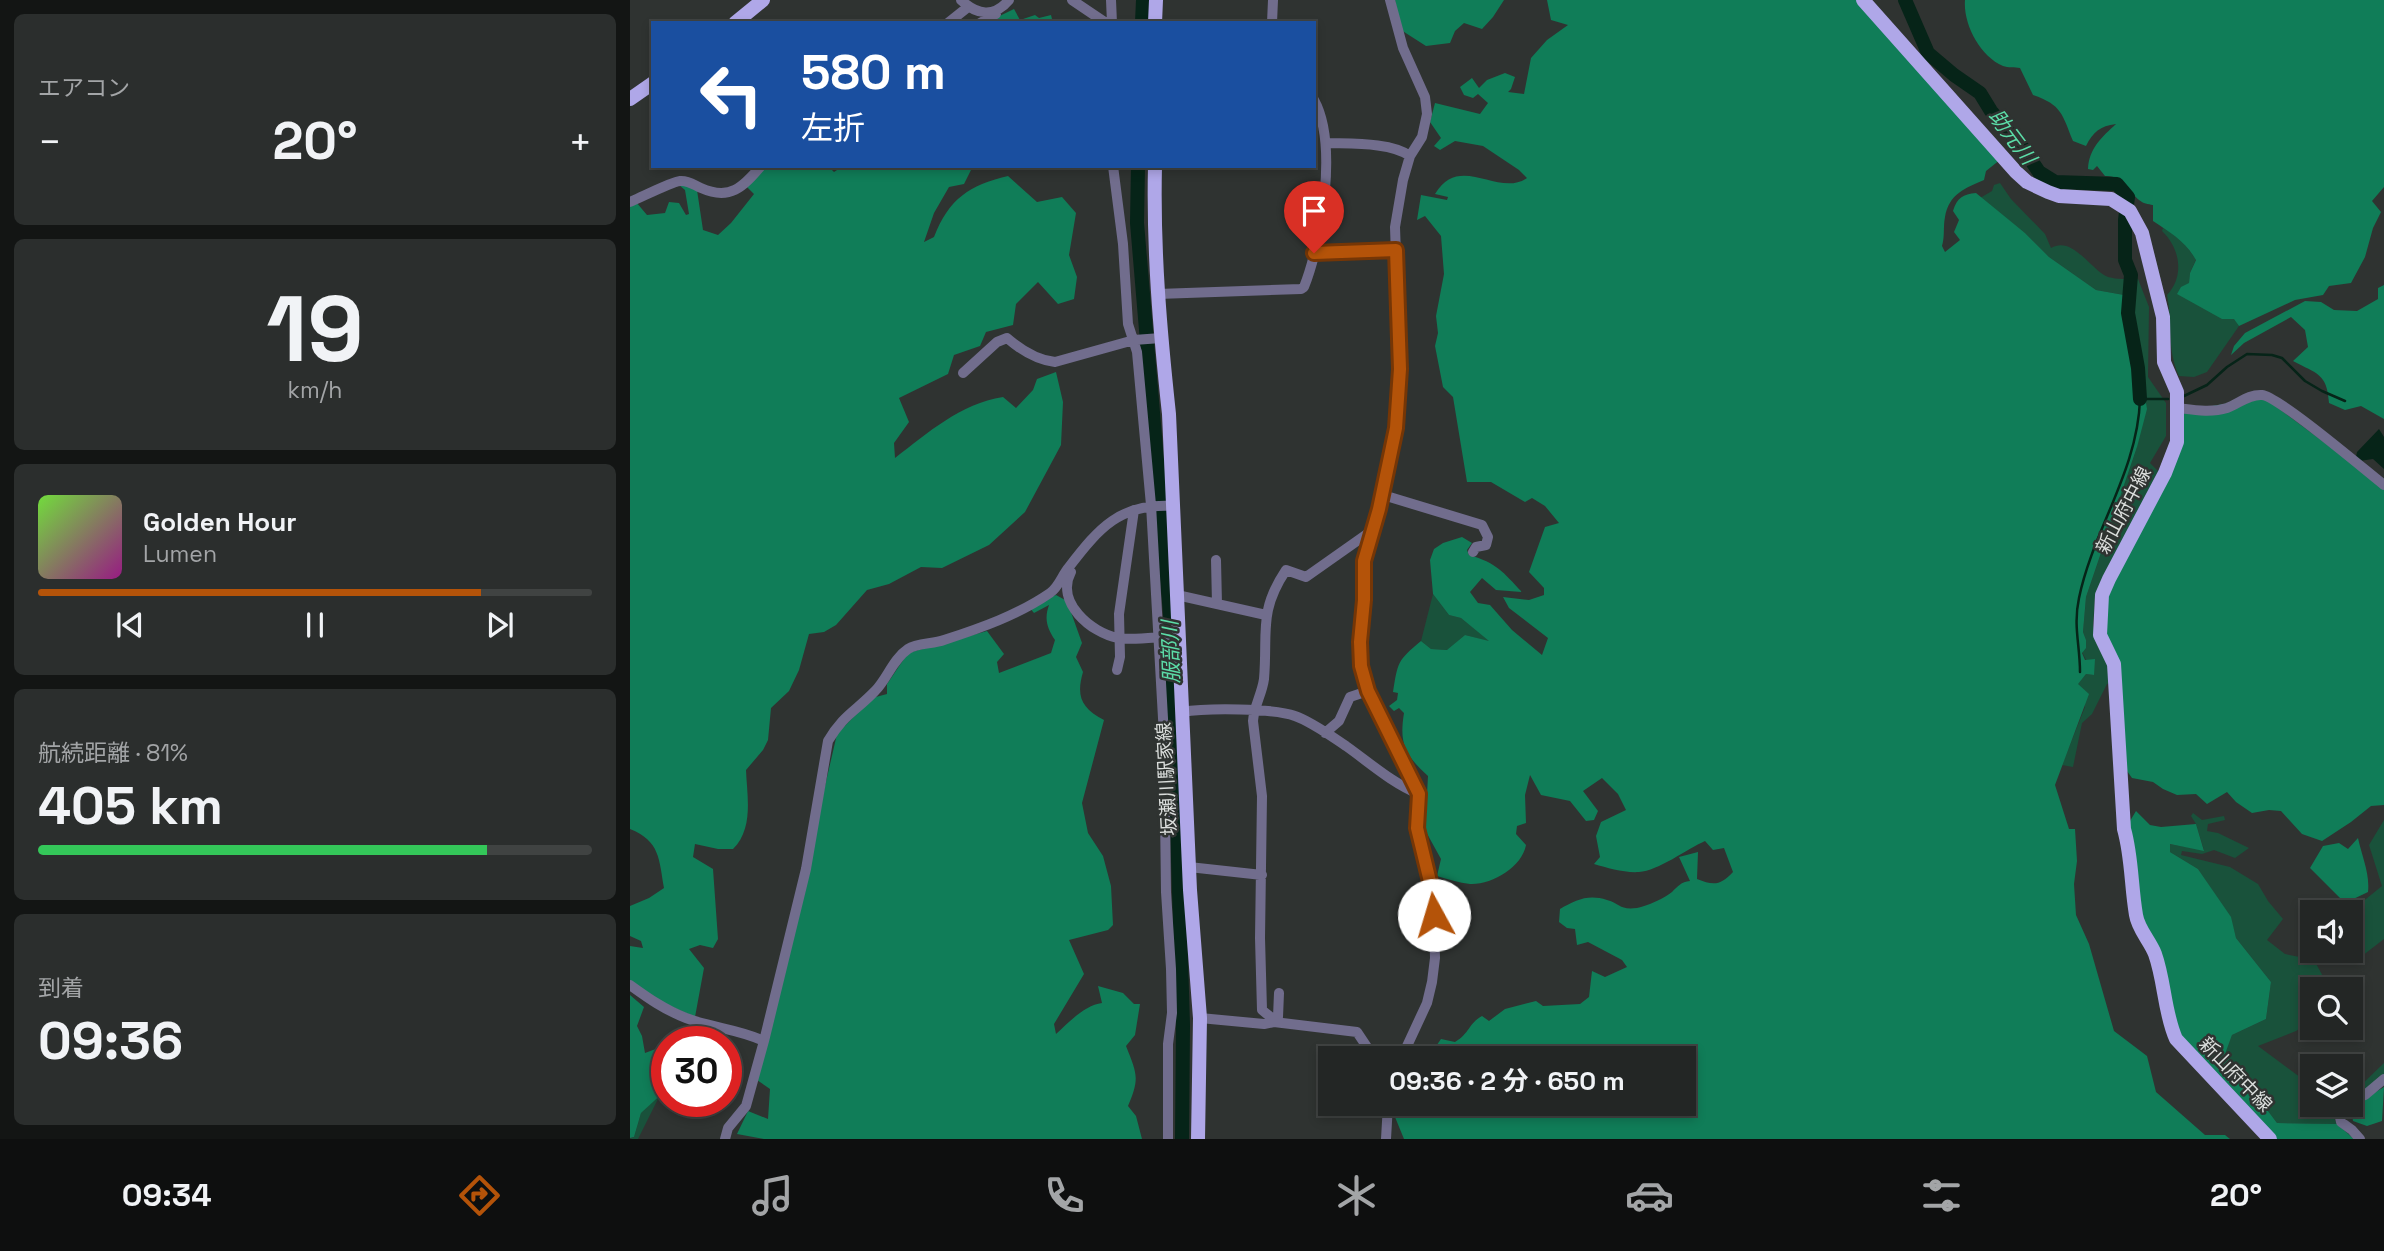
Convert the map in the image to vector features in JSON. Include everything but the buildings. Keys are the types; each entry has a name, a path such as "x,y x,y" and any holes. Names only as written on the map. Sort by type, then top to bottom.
{"main road":[{"path":"1155,21 1156,0"},
{"name":"新山府中線","path":"1863,0 2027,182 2059,196 2111,199 2126,208 2142,233 2163,317 2164,362 2177,392 2177,442 2174,453 2109,579 2101,602 2100,635 2114,664 2124,829 2129,847 2136,919 2155,953 2169,1024 2176,1039 2270,1139"},
{"path":"737,21 755,2"},
{"path":"630,99 651,87"},
{"name":"坂瀬川駅家線","path":"1155,168 1158,339 1169,414 1189,867 1187,890 1200,1018 1198,1139"}],"street":[{"path":"982,21 1000,10 1009,0"},
{"path":"1072,0 1103,21"},
{"path":"1111,0 1112,21"},
{"path":"1272,21 1273,0"},
{"path":"1390,0 1398,36 1425,97 1427,114 1422,137 1410,156 1398,203 1395,227 1400,369 1396,428 1383,495 1364,561 1360,642 1361,666 1368,691 1419,794 1417,828 1433,894 1435,958 1427,1003 1407,1046"},
{"path":"950,21 965,4 981,13 1000,10"},
{"path":"1158,294 1301,289 1306,282 1321,225 1326,143 1316,104"},
{"path":"1326,143 1366,144 1403,151 1410,156"},
{"path":"630,202 677,181 687,181 707,190 737,191 759,168"},
{"path":"1113,168 1124,244 1128,324 1137,340 1153,506 1164,736 1166,892 1172,1013 1168,1044 1167,1139"},
{"path":"1314,253 1396,250"},
{"path":"963,373 997,342 1007,338 1042,360 1055,362 1137,340 1158,339"},
{"path":"2178,408 2216,411 2252,396 2264,394 2296,415 2384,485"},
{"path":"1383,495 1482,525 1488,537 1486,545 1476,547 1473,552"},
{"path":"726,1139 728,1128 746,1106 764,1041 806,869 828,741 838,724 876,691 908,649 987,626 1054,591 1067,569 1103,525 1134,510 1171,506"},
{"path":"1117,670 1120,657 1119,614 1134,510"},
{"path":"1274,1022 1262,1010 1262,796 1254,711 1264,682 1266,615 1273,590 1286,570 1306,577 1367,534 1370,535"},
{"path":"1079,555 1067,579 1067,592 1071,605 1098,632 1120,638 1177,636"},
{"path":"1216,560 1217,604"},
{"path":"1177,595 1266,615"},
{"path":"1325,733 1339,721 1350,697 1368,691"},
{"path":"1182,712 1201,709 1276,711 1296,716 1404,788 1419,794"},
{"path":"1189,867 1262,875"},
{"path":"1166,892 1187,890"},
{"path":"630,985 655,1003 688,1019 747,1033 764,1041"},
{"path":"1274,1022 1278,1017 1279,993"},
{"path":"1200,1018 1264,1024 1274,1022 1357,1032 1366,1046"},
{"path":"2363,1096 2384,1079"},
{"path":"1386,1139 1387,1116"},
{"path":"2340,1117 2341,1122 2360,1139"}],"shaded area":[{"path":"2000,183 2011,199 2045,234 2051,248 2058,245 2072,249 2107,277 2138,279 2149,307 2148,377 2166,403 2166,436 2150,463 2158,471 2095,596 2093,626 2108,662 2110,683 2092,714 2082,723 2073,767 2062,765 2085,707 2077,684 2086,674 2094,675 2082,652 2086,640 2083,632 2086,597 2137,447 2124,295 2096,290 2049,257 2025,233 1980,198"},
{"path":"2163,228 2179,237 2196,259 2189,284 2235,319 2239,326 2207,372 2194,377 2179,376 2172,355 2167,295 2176,279 2178,262 2173,246 2162,231"},
{"path":"2379,429 2384,437 2384,469 2373,459 2359,461 2356,457 2357,452"},
{"path":"1433,594 1449,615 1461,618 1491,642 1465,635 1448,650 1431,649 1421,641"},
{"path":"2193,813 2202,820 2224,816 2225,820 2208,824 2207,831 2218,833 2249,848 2235,858 2214,850 2202,854 2182,851 2181,855 2230,867 2258,884 2283,919 2267,940 2285,954 2300,957 2300,963 2316,963 2323,977 2300,977 2300,1028 2258,1046 2300,1077 2300,1117 2334,1117 2337,1124 2277,1123 2224,1054 2232,1035 2266,1019 2271,982 2236,938 2230,917 2198,869 2170,852 2169,844 2204,850 2191,816"},
{"path":"2384,820 2384,939 2363,955 2363,901 2382,886 2369,845"},
{"path":"2384,1063 2384,1074 2363,1091 2363,1083"},
{"path":"651,1103 651,1113 638,1139 630,1139 634,1137 641,1113"}],"green space":[{"path":"1395,0 1504,0 1482,29 1464,23 1455,31 1450,43 1426,46 1401,30"},
{"path":"1547,0 1858,0 2001,159 1986,171 1984,180 1964,189 1950,203 1944,221 1942,246 1945,252 1960,240 1954,232 1959,220 1953,211 1956,203 1964,196 1976,193 2025,233 2049,257 2096,290 2124,295 2134,331 2147,409 2137,447 2086,597 2083,632 2086,648 2082,653 2085,660 2095,659 2094,675 2086,674 2078,684 2089,694 2055,785 2069,829 2075,829 2076,915 2089,944 2114,1031 2147,1056 2156,1092 2205,1135 2225,1135 2230,1139 1404,1139 1395,1116 1696,1116 1696,1046 1436,1046 1441,1039 1455,1042 1482,1016 1489,1021 1505,1009 1536,1001 1543,1006 1580,1004 1589,997 1592,971 1605,977 1627,967 1622,960 1588,942 1577,945 1575,929 1567,928 1559,922 1560,909 1588,898 1600,898 1627,908 1651,904 1682,883 1690,881 1679,857 1698,852 1697,879 1717,883 1733,872 1724,848 1713,850 1705,841 1647,871 1628,872 1594,864 1600,857 1596,836 1601,822 1626,810 1618,794 1602,778 1583,791 1598,811 1594,820 1586,821 1570,801 1541,795 1530,775 1525,795 1526,823 1517,826 1516,834 1526,845 1519,861 1505,873 1479,884 1462,883 1437,876 1441,859 1425,830 1428,776 1409,755 1403,741 1404,713 1399,708 1394,711 1389,706 1397,700 1398,693 1393,692 1400,663 1421,641 1431,649 1447,650 1465,635 1489,641 1461,618 1449,615 1433,594 1430,560 1434,549 1443,543 1462,537 1472,543 1467,550 1469,555 1499,569 1522,592 1496,590 1482,578 1470,592 1478,603 1490,605 1512,630 1542,655 1548,638 1509,608 1503,597 1529,600 1544,595 1544,588 1529,572 1545,527 1559,523 1545,506 1532,498 1525,502 1491,482 1467,482 1453,397 1443,387 1435,346 1438,333 1436,316 1444,274 1441,236 1425,216 1417,220 1421,195 1447,200 1448,197 1435,194 1445,182 1456,177 1467,176 1504,183 1516,183 1527,178 1483,146 1455,141 1440,150 1434,146 1441,138 1430,122 1435,103 1480,114 1488,103 1478,94 1473,98 1464,95 1460,87 1472,78 1479,88 1487,80 1505,73 1515,77 1508,92 1524,94 1531,58 1547,40 1568,25 1551,20"},
{"path":"1965,0 2384,0 2384,187 2372,201 2381,212 2373,228 2365,257 2351,283 2329,286 2323,295 2295,300 2239,326 2234,319 2222,319 2177,294 2181,287 2189,283 2196,260 2192,253 2153,221 2153,205 2142,202 2122,182 2105,176 2097,166 2093,170 2088,169 2094,149 2116,124 2098,130 2086,146 2073,141 2060,112 2050,103 2033,95 2020,68 2003,66 1980,47 1970,29"},
{"path":"1014,9 1020,20 1035,15 1039,18 1051,15 1052,21 989,21"},
{"path":"762,168 830,168 834,172 840,168 972,168 964,184 949,187 934,213 924,242 934,237 946,213 962,196 982,184 1008,176 1037,202 1062,197 1076,213 1069,255 1077,277 1074,299 1058,304 1038,282 1016,304 1013,325 986,332 980,346 954,355 948,374 899,398 909,422 894,443 895,458 946,420 973,406 1003,397 1016,408 1033,390 1037,379 1056,372 1063,402 1061,445 1025,512 989,545 942,568 921,567 889,584 867,590 836,625 824,632 809,634 799,670 789,691 771,708 768,740 746,770 748,811 740,841 733,849 695,844 693,857 713,869 718,939 713,948 700,945 689,949 704,968 695,1017 630,988 630,946 643,948 641,941 630,936 630,906 664,888 653,845 630,829 630,206 636,202 647,215 665,213 669,202 679,203 686,215 689,214 685,190 679,185 685,184 697,190 703,230 718,235 754,194 747,187"},
{"path":"2384,285 2384,419 2361,406 2345,410 2329,403 2323,380 2293,361 2308,347 2305,330 2291,317 2244,343 2231,355 2234,346 2245,333 2305,301 2321,302 2334,310 2357,311 2378,299 2378,288"},
{"path":"2263,397 2384,487 2384,805 2371,806 2322,841 2302,834 2281,811 2252,813 2227,792 2207,804 2196,794 2177,795 2153,782 2132,778 2122,764 2104,634 2102,615 2114,581 2184,411"},
{"path":"1056,595 1067,601 1082,643 1076,657 1083,672 1080,688 1082,701 1090,711 1104,720 1082,803 1088,833 1103,856 1111,886 1113,925 1108,930 1069,940 1084,974 1054,1024 1056,1034 1083,1011 1102,1003 1098,986 1123,993 1134,1004 1140,1004 1135,1035 1126,1046 1136,1076 1128,1106 1136,1116 1142,1139 764,1139 737,1134 748,1111 768,1119 770,1089 757,1080 837,734 872,698 887,694 887,684 908,653 987,631 1004,654 997,662 999,673 1051,653 1055,640 1047,623 1049,605 1034,613 1029,607"},
{"path":"2136,811 2150,825 2161,827 2196,824 2204,851 2170,844 2170,852 2198,869 2231,917 2236,938 2271,982 2266,1019 2232,1035 2225,1054 2277,1123 2337,1124 2354,1139 2274,1139 2183,1043 2139,908 2127,826"},
{"path":"2358,838 2367,872 2368,892 2351,900 2342,900 2310,868 2323,846 2339,843 2348,849"},
{"path":"630,995 644,1007 637,1026 645,1053 651,1051 651,1104 641,1113 634,1137 630,1138"},
{"path":"2384,1087 2382,1121 2367,1126 2353,1121 2352,1117 2363,1117 2363,1100"}],"waterway":[{"name":"服部川","path":"1142,21 1143,0"},
{"name":"助元川","path":"1905,0 1928,53 1980,93 2039,172 2055,182 2117,184 2128,197 2125,220 2125,260 2131,275 2128,313 2138,368 2140,399"},
{"name":"服部川","path":"1138,168 1137,223 1171,626 1183,1025 1182,1139"},
{"path":"2184,396 2207,385 2247,354 2282,358 2305,381 2345,401"},
{"path":"2080,672 2077,627 2079,598 2094,548 2132,450 2140,399 2168,399"}],"route":[{"path":"1314,253 1396,250 1400,369 1396,428 1388,474 1364,561 1361,666 1368,691 1419,794 1417,828 1433,894 1434,915"}]}
